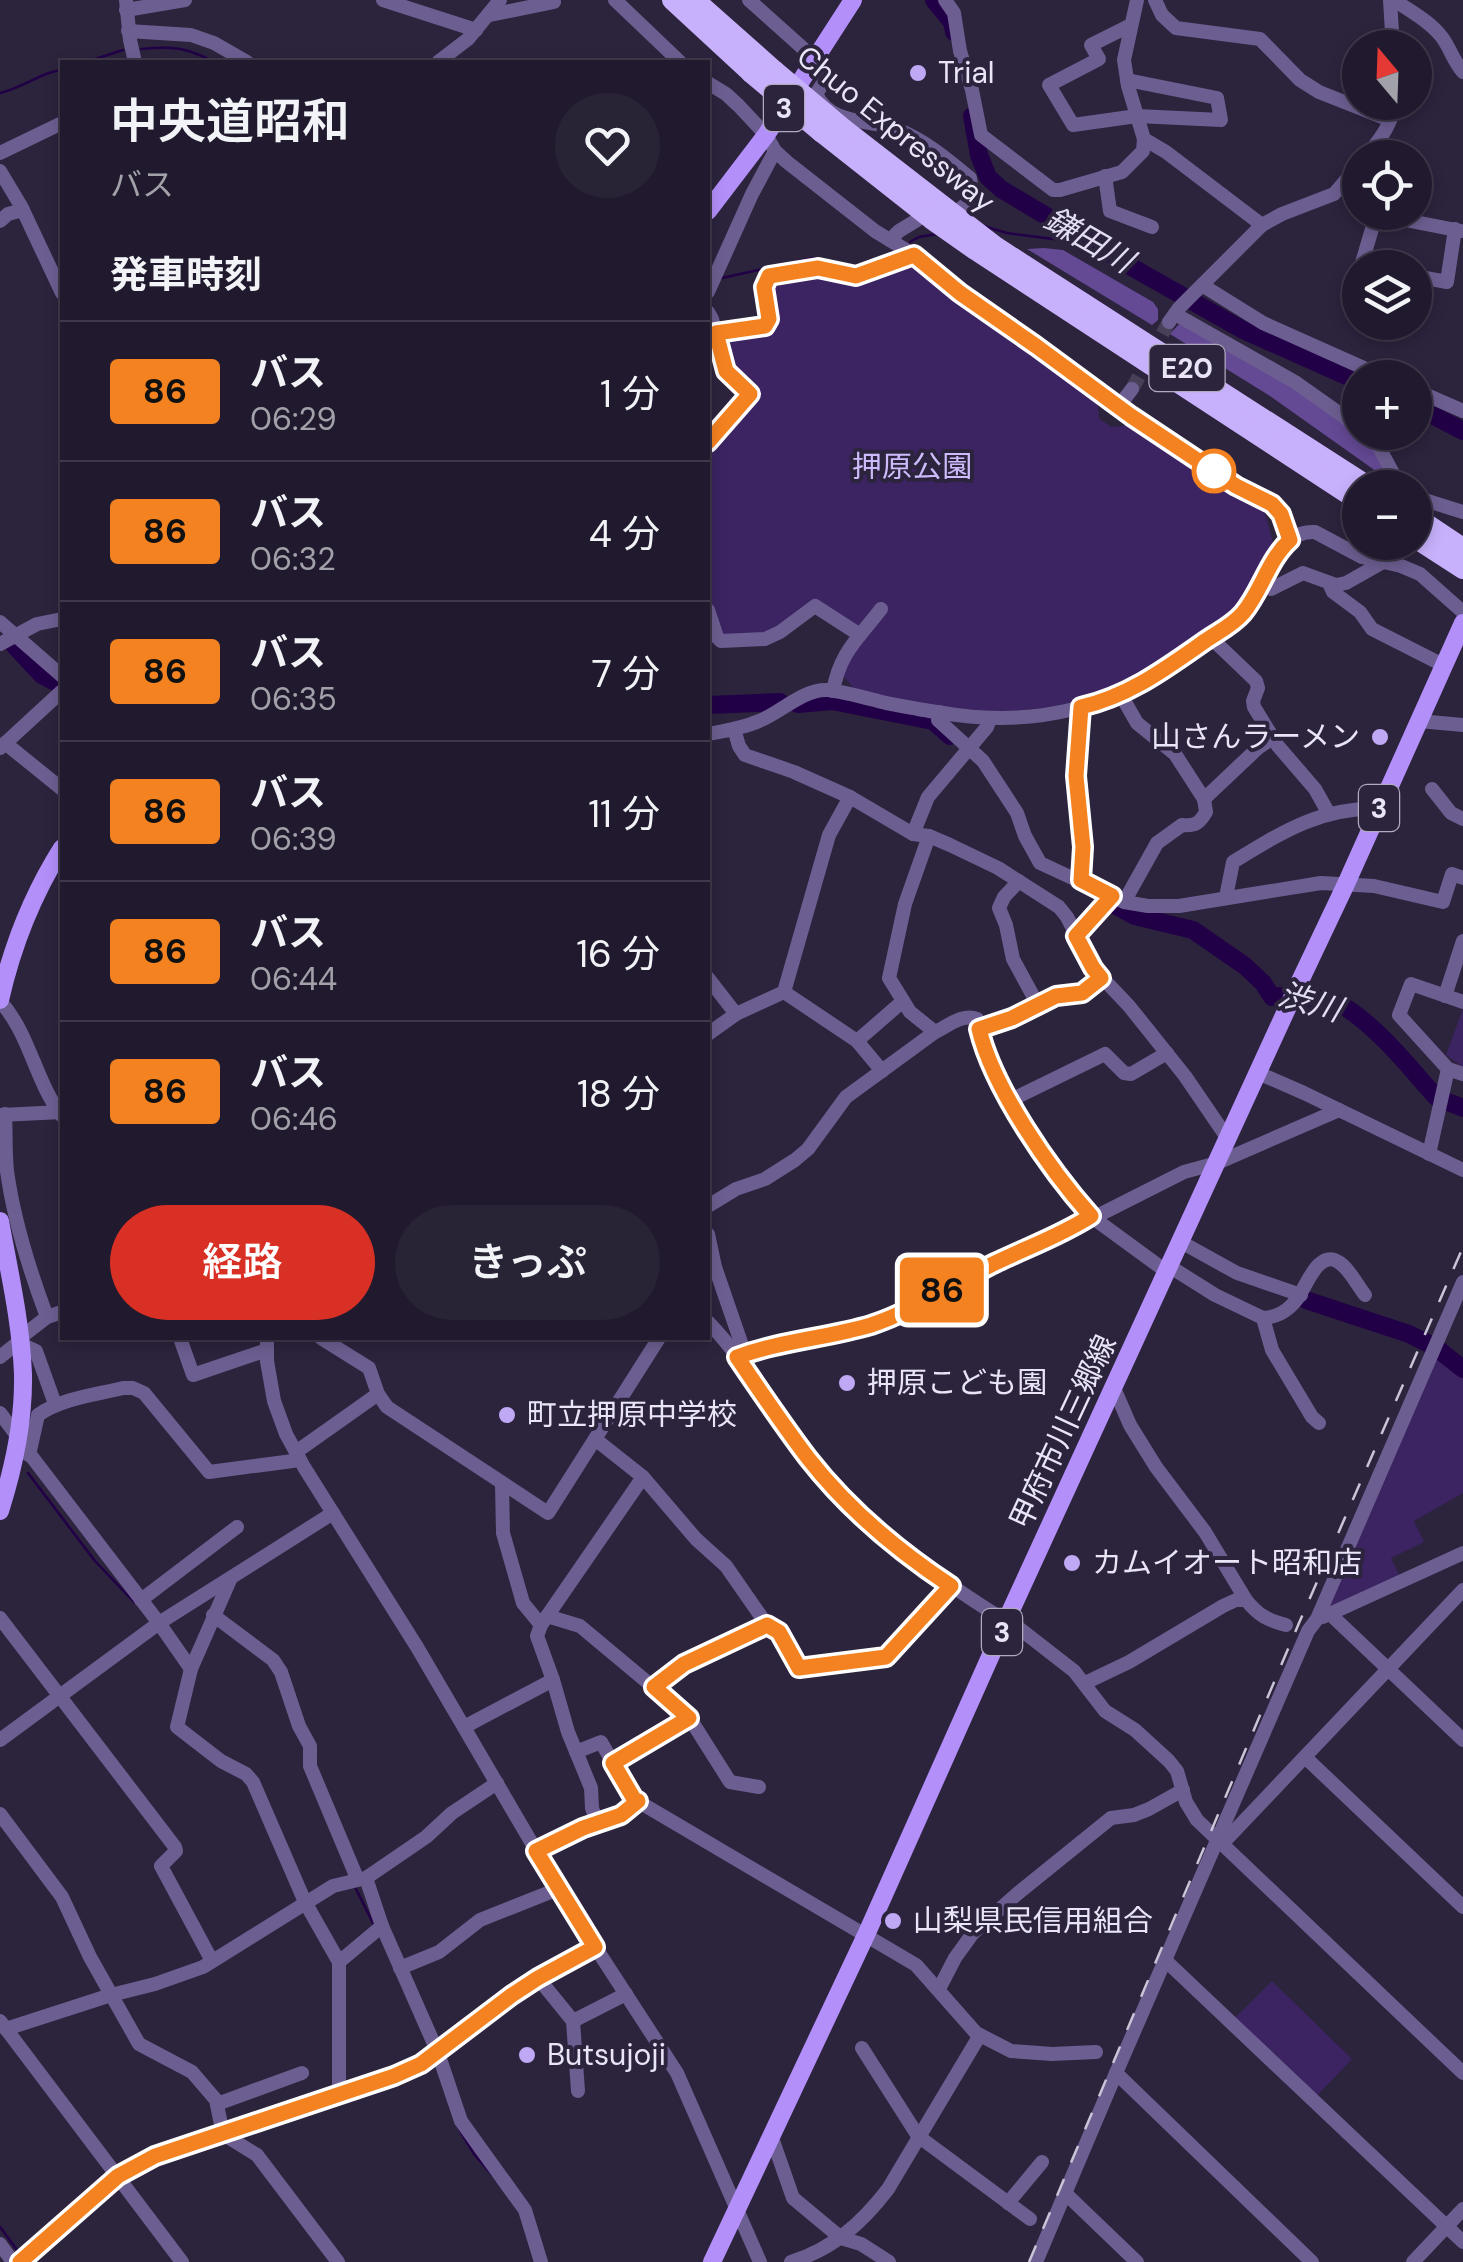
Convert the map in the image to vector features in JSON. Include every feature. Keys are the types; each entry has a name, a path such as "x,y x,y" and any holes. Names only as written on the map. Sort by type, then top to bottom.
{"highway":[{"name":"Chuo Expressway","path":"672,0 751,73 924,220 994,253 1342,470"},
{"name":"Chuo Expressway","path":"695,0 844,129 957,212 994,253 1342,490"},
{"path":"1432,527 1463,548"},
{"path":"1432,549 1463,569"}],"main road":[{"name":"3","path":"710,209 771,143 853,0"},
{"name":"甲府市川三郷線","path":"712,2262 866,1935 1463,623"},
{"path":"0,1001 29,911 60,852"},
{"path":"0,1221 23,1377 21,1446 0,1511"}],"street":[{"path":"135,60 126,5 185,0"},
{"path":"383,0 476,30"},
{"path":"440,60 476,30 500,0"},
{"path":"615,0 678,60"},
{"path":"750,0 829,74 816,94 819,101 846,120 898,130 931,147 970,178 973,198 957,212"},
{"path":"945,0 954,13 981,135 1052,190 1122,172 1143,151 1144,139 1124,60 1138,0"},
{"path":"1155,0 1162,15 1176,28 1260,39 1300,80 1342,101"},
{"path":"1392,0 1393,30"},
{"path":"1392,0 1432,26 1463,72"},
{"path":"490,14 554,2"},
{"path":"1127,80 1217,98 1221,120 1137,116 1072,124 1049,84 1098,59 1091,45 1131,25"},
{"path":"128,31 191,35 244,60"},
{"path":"710,84 726,94 771,143 875,231 914,255 960,293 1118,406 1236,486 1272,504 1281,514 1290,540"},
{"path":"1379,140 1390,120"},
{"path":"0,152 60,125"},
{"path":"1144,139 1262,226"},
{"path":"712,266 771,143"},
{"path":"0,171 60,289"},
{"path":"1105,176 1110,211 1152,226"},
{"path":"1342,185 1334,194 1262,226 1174,314 1295,382 1342,415"},
{"path":"0,221 23,210"},
{"path":"890,240 899,231 924,220"},
{"path":"1432,225 1459,230 1447,282 1432,279"},
{"path":"716,333 765,326 769,319 764,287 769,276 818,268 856,276 914,255"},
{"path":"1200,287 1342,362"},
{"path":"710,317 726,371 750,394 710,440"},
{"path":"1118,406 1132,389"},
{"path":"1432,397 1463,411"},
{"path":"1432,503 1463,512"},
{"path":"710,734 756,723 817,691 990,719 1038,716 1081,707 1121,695 1242,614 1275,557 1290,540 1308,531 1342,546"},
{"path":"1260,585 1271,589 1303,573 1336,585 1346,583 1380,560 1420,574 1463,612"},
{"path":"1329,583 1333,592 1360,612 1372,629 1445,666"},
{"path":"713,642 765,639 815,606 860,635"},
{"path":"834,691 844,654 881,609"},
{"path":"0,644 37,624 60,619"},
{"path":"0,622 60,674"},
{"path":"1210,637 1256,681 1254,707 1273,738 1315,788 1329,814"},
{"path":"60,693 2,744 60,787"},
{"path":"1076,936 1118,899 1157,843 1182,825 1200,823 1206,812 1204,799 1175,754 1137,724 1121,695"},
{"path":"1081,707 1076,776 1083,847 1081,880"},
{"path":"938,712 938,720 983,761 1017,813 1040,864 1118,899 1167,907 1321,883 1374,886 1443,902 1452,874 1463,878"},
{"path":"912,834 928,797 990,719"},
{"path":"1420,720 1463,725"},
{"path":"734,729 745,755 850,797 912,834 929,836 998,868 1059,906 1093,968 1186,1076 1228,1138"},
{"path":"1204,799 1273,738"},
{"path":"1432,789 1451,814 1463,819"},
{"path":"710,1033 736,1014 784,992 829,835 850,797"},
{"path":"1226,897 1233,862 1289,829 1350,808 1379,808"},
{"path":"929,836 909,891 888,978 910,1012 936,1032"},
{"path":"1018,881 999,908 1013,959 1038,1005"},
{"path":"1445,996 1463,941"},
{"path":"979,1029 1056,996 1082,993 1101,978"},
{"path":"710,981 736,1014"},
{"path":"1429,1154 1456,1072 1399,1015 1410,984 1463,1002"},
{"path":"784,992 857,1041 882,1072"},
{"path":"0,1001 18,1024 50,1098 60,1112"},
{"path":"857,1041 903,1001"},
{"path":"710,1205 736,1189 766,1180 795,1160 808,1149 846,1098 936,1032 972,1016 977,1019 984,1048 1009,1101 1092,1217 1168,1269 1263,1318 1275,1317 1289,1308 1301,1295 1313,1270 1331,1260 1339,1262 1364,1295"},
{"path":"1009,1101 1104,1054 1124,1073 1131,1074 1167,1053"},
{"path":"1258,1073 1463,1170"},
{"path":"741,1356 871,1325 1184,1172 1218,1163 1339,1110"},
{"path":"47,1317 24,1254 16,1218 3,1114 60,1113"},
{"path":"1180,1242 1237,1273 1301,1295"},
{"path":"710,1253 713,1281 741,1356"},
{"path":"1036,2262 1463,1282"},
{"path":"0,1357 47,1317 60,1313"},
{"path":"1263,1318 1272,1350 1318,1423"},
{"path":"710,1324 741,1356 810,1460 837,1492 920,1565 1007,1620 1074,1670 1106,1711 1134,1730 1177,1770 1186,1802 1197,1820 1463,2074"},
{"path":"181,1340 192,1375 267,1344 274,1401 286,1434 558,1889 677,2073 760,2262"},
{"path":"324,1340 369,1368 387,1407 548,1513 659,1340"},
{"path":"20,1341 36,1351 55,1404"},
{"path":"21,1446 38,1415 55,1404 134,1388 144,1393 209,1472 298,1456 378,1394"},
{"path":"1114,1388 1156,1468 1204,1532 1246,1600 1265,1619 1286,1625"},
{"path":"0,1413 191,1669"},
{"path":"596,1439 644,1476 696,1539 726,1566 767,1625 779,1632 799,1668 886,1657 951,1586"},
{"path":"597,1823 590,1788 538,1636 544,1620 644,1476"},
{"path":"502,1482 503,1533 523,1604 544,1620 580,1626 689,1718 730,1782 759,1787"},
{"path":"0,1740 159,1623 333,1514"},
{"path":"141,1600 237,1527"},
{"path":"1319,1618 1456,1556 1463,1572"},
{"path":"230,1580 191,1669 177,1726 253,1782 305,1902 339,1962 339,2095"},
{"path":"1221,1842 1306,1758 1463,1590"},
{"path":"1085,1683 1223,1606 1246,1600"},
{"path":"213,1615 273,1660 281,1672 310,1746 310,1766 438,2053 461,2121 525,2210 542,2262"},
{"path":"0,1618 176,1847 161,1866 212,1961"},
{"path":"1319,1618 1389,1670 1463,1740"},
{"path":"654,1687 684,1664 767,1625"},
{"path":"464,1727 554,1680"},
{"path":"613,1763 689,1718"},
{"path":"576,1752 601,1742 634,1799 916,1965 980,2035 1011,2051 1096,2052"},
{"path":"1306,1758 1463,1907"},
{"path":"182,2262 3,2025 203,1967 333,1886 362,1878 497,1784"},
{"path":"939,1989 973,1933 1017,1894 1112,1818 1150,1809 1183,1790"},
{"path":"536,1851 621,1815 638,1801"},
{"path":"0,1814 62,1897 138,2044 192,2072 216,2100 223,2134 258,2155 338,2262"},
{"path":"400,1968 440,1952 480,1920 558,1889"},
{"path":"339,1962 382,1926"},
{"path":"0,2244 25,2260 118,2176 155,2156 421,2064 512,1995 595,1947"},
{"path":"1166,1960 1463,2242"},
{"path":"538,1978 573,2021 578,2091"},
{"path":"573,2021 626,1994"},
{"path":"792,2262 841,2238 888,2190 980,2035"},
{"path":"862,2048 918,2136 1030,2219"},
{"path":"217,2104 302,2073"},
{"path":"1116,2073 1312,2262"},
{"path":"772,2138 793,2198 841,2238 861,2244 889,2262"},
{"path":"1008,2203 1042,2162"},
{"path":"1065,2193 1137,2262"},
{"path":"1413,2262 1463,2210"}],"green space":[{"name":"押原公園","path":"914,264 1097,398 1099,419 1112,427 1132,425 1264,510 1273,542 1238,606 1139,677 1110,692 1052,707 1004,712 950,708 856,691 841,673 867,635 815,602 775,632 727,637 721,633 710,601 710,452 759,395 733,370 724,345 728,338 775,332 771,292 775,286 819,278 854,286"},
{"path":"1463,1009 1463,1067 1446,1055"},
{"path":"1437,1358 1463,1378 1463,1493 1414,1521 1424,1542 1391,1558 1400,1577 1330,1607"},
{"path":"1272,1981 1352,2059 1313,2100 1231,2022"}],"shaded area":[{"path":"1027,249 1063,250 1153,302 1158,320 1152,325"},
{"path":"1181,322 1268,369 1342,422 1342,447 1270,396 1170,334"},
{"path":"1346,450 1373,450 1383,467 1374,470"}],"waterway":[{"name":"鎌田川","path":"934,0 952,22 954,32"},
{"path":"141,49 179,49 210,60"},
{"path":"92,60 123,50"},
{"path":"0,93 60,71"},
{"name":"鎌田川","path":"972,116 979,155 988,177 1001,189 1243,330 1342,374"},
{"path":"983,226 1092,244"},
{"path":"910,242 937,234"},
{"path":"854,269 893,252"},
{"path":"722,278 813,258 822,262"},
{"name":"鎌田川","path":"1432,415 1463,431"},
{"name":"渋川","path":"14,645 42,675 60,684"},
{"name":"渋川","path":"798,704 832,701 933,721 950,736"},
{"name":"渋川","path":"710,705 780,702"},
{"name":"渋川","path":"1115,905 1135,916 1193,930 1245,966 1272,997 1311,998 1348,1009 1384,1039 1436,1097"},
{"name":"渋川","path":"1448,1102 1463,1108"},
{"path":"1306,1300 1409,1334 1435,1347 1463,1369"},
{"path":"28,1473 95,1561 135,1603"},
{"path":"354,1885 375,1927"},
{"path":"459,2129 492,2175"},
{"path":"0,2227 20,2254"}],"tunnel":[{"path":"1132,389 1169,322"}],"railway":[{"path":"1029,2262 1463,1247"}],"bus line":[{"name":"86","path":"20,2262 127,2170 155,2156 421,2064 512,1995 595,1947 536,1851 621,1815 638,1801 613,1763 689,1718 654,1687 684,1664 767,1625 779,1632 799,1668 886,1657 951,1586 920,1565 837,1492 737,1357 871,1325 1050,1240 1091,1216 1009,1101 979,1029 1056,996 1082,993 1101,978 1076,936 1112,896 1081,880 1083,847 1076,776 1081,707 1142,684 1234,622 1290,540 1281,514 1272,504 1236,486 1131,416 960,293 914,255 852,277 818,268 769,276 764,287 769,319 765,326 716,333 726,371 750,394 710,440"}],"place":[{"name":"Trial","path":"918,73"},
{"name":"山さんラーメン","path":"1380,737"},
{"name":"押原こども園","path":"847,1383"},
{"name":"町立押原中学校","path":"507,1415"},
{"name":"カムイオート昭和店","path":"1072,1563"},
{"name":"山梨県民信用組合","path":"893,1921"},
{"name":"Butsujoji","path":"527,2055"}]}
